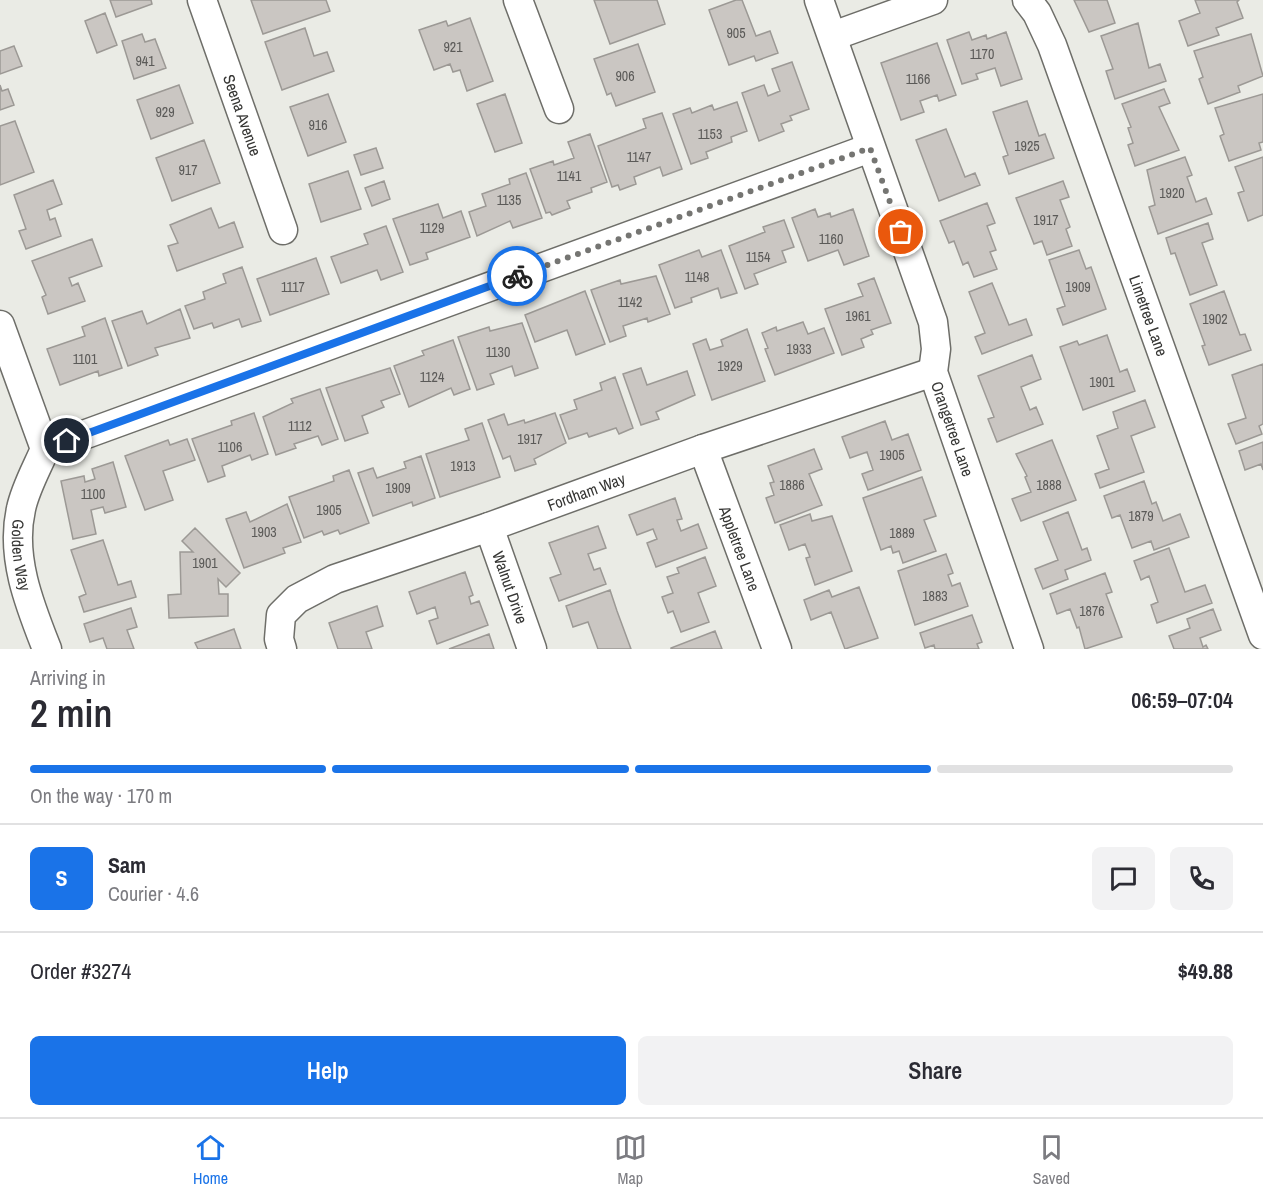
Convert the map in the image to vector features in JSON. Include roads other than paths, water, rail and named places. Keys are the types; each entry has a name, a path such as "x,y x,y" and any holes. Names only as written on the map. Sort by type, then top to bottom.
{"street":[{"name":"Seena Avenue","path":"202,0 283,230"},
{"path":"518,0 559,109"},
{"name":"Orangetree Lane","path":"819,0 933,322 936,349 933,372 1029,649"},
{"path":"833,36 933,0"},
{"name":"Limetree Lane","path":"1027,0 1037,13 1052,45 1263,635"},
{"path":"0,325 45,449 870,148"},
{"name":"Fordham Way","path":"282,649 279,639 281,615 297,599 334,579 489,527 703,449 933,372"},
{"name":"Golden Way","path":"45,449 21,509 19,560 31,608 47,649"},
{"name":"Appletree Lane","path":"703,449 777,649"},
{"name":"Walnut Drive","path":"489,527 532,649"}]}
